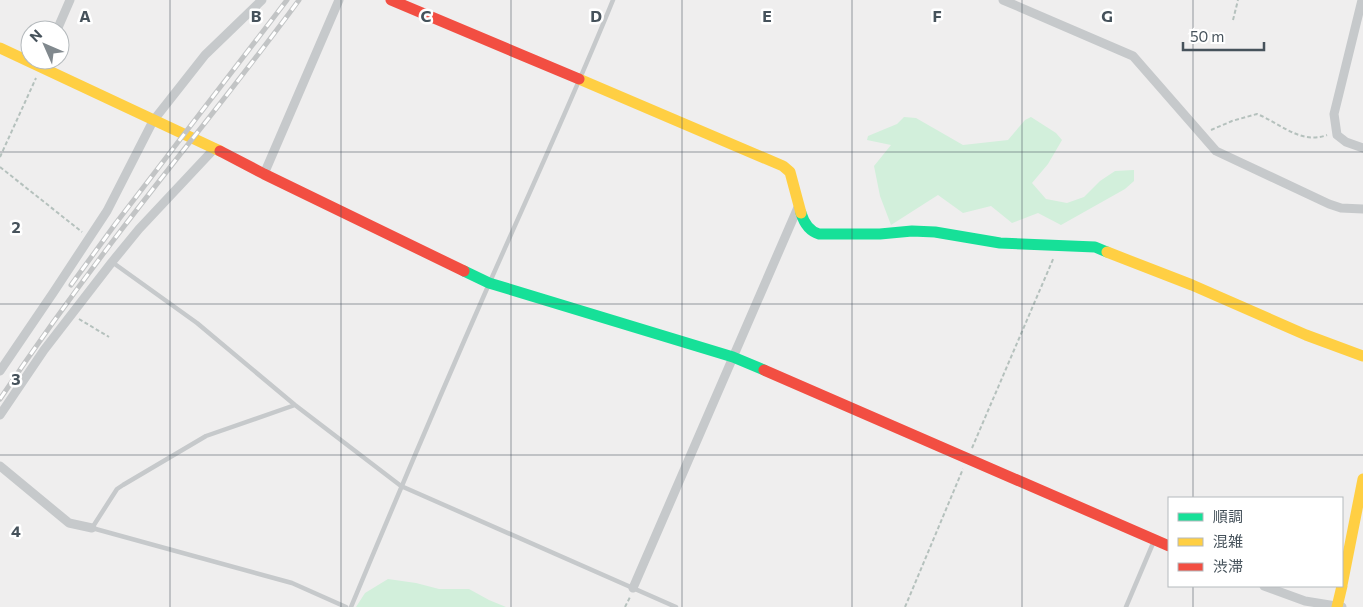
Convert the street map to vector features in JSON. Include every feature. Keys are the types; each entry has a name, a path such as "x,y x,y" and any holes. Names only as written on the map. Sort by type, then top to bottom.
{"street":[{"path":"61,20 70,0"},
{"path":"0,371 107,211 156,122 205,55 262,0"},
{"path":"264,174 339,0"},
{"path":"392,0 783,166 790,172 806,226 813,232 819,234 934,232 1000,243 1095,247 1192,285 1306,335 1363,356"},
{"path":"1003,0 1133,56 1216,151 1329,204 1341,208 1363,209"},
{"path":"1362,0 1334,114 1337,135 1346,142 1363,148"},
{"path":"0,48 20,55"},
{"path":"56,70 156,122 215,148 264,174 489,283 733,357 1168,546"},
{"path":"0,415 70,314 139,229 215,148"},
{"path":"634,588 799,205"},
{"path":"0,466 69,523 92,528"},
{"path":"1343,581 1363,479"},
{"path":"1266,587 1305,604 1339,607 1342,587"}],"lane":[{"path":"351,607 401,486 489,283 580,81 613,0"},
{"path":"112,262 197,323 295,406 401,486 676,607"},
{"path":"295,406 206,436 123,485 117,489 92,528 292,584 346,607"},
{"path":"1126,607 1154,540"}],"path":[{"path":"1233,20 1238,0"},
{"path":"0,157 40,70"},
{"path":"1202,134 1232,121 1257,114 1288,131 1304,137 1318,138 1336,131"},
{"path":"0,167 90,238"},
{"path":"905,607 1059,246"},
{"path":"70,314 109,337"}],"green space":[{"path":"904,117 916,118 963,145 1008,140 1025,120 1031,117 1056,133 1062,140 1048,164 1032,183 1046,199 1067,203 1084,197 1100,181 1115,171 1134,170 1134,181 1125,189 1061,225 1038,213 1012,223 991,206 963,213 938,195 891,225 880,196 874,166 891,145 867,140 868,136 897,124"},
{"path":"388,579 439,589 469,589 506,607 356,607 365,593"}],"railway":[{"path":"71,285 116,223 287,0"},
{"path":"0,399 106,250 299,0"}],"traffic: fast":[{"path":"801,213 807,226 819,234 935,232 1000,243 1095,247 1107,252"},
{"path":"464,271 489,283 733,357 764,370"}],"traffic: slow":[{"path":"0,48 220,151"},
{"path":"579,79 783,166 790,172 801,213"},
{"path":"1107,252 1192,285 1306,335 1363,356"},
{"path":"1343,580 1363,479"},
{"path":"1337,607 1342,587"}],"traffic: jam":[{"path":"391,0 579,79"},
{"path":"220,151 464,271"},
{"path":"764,370 1168,546"}]}
